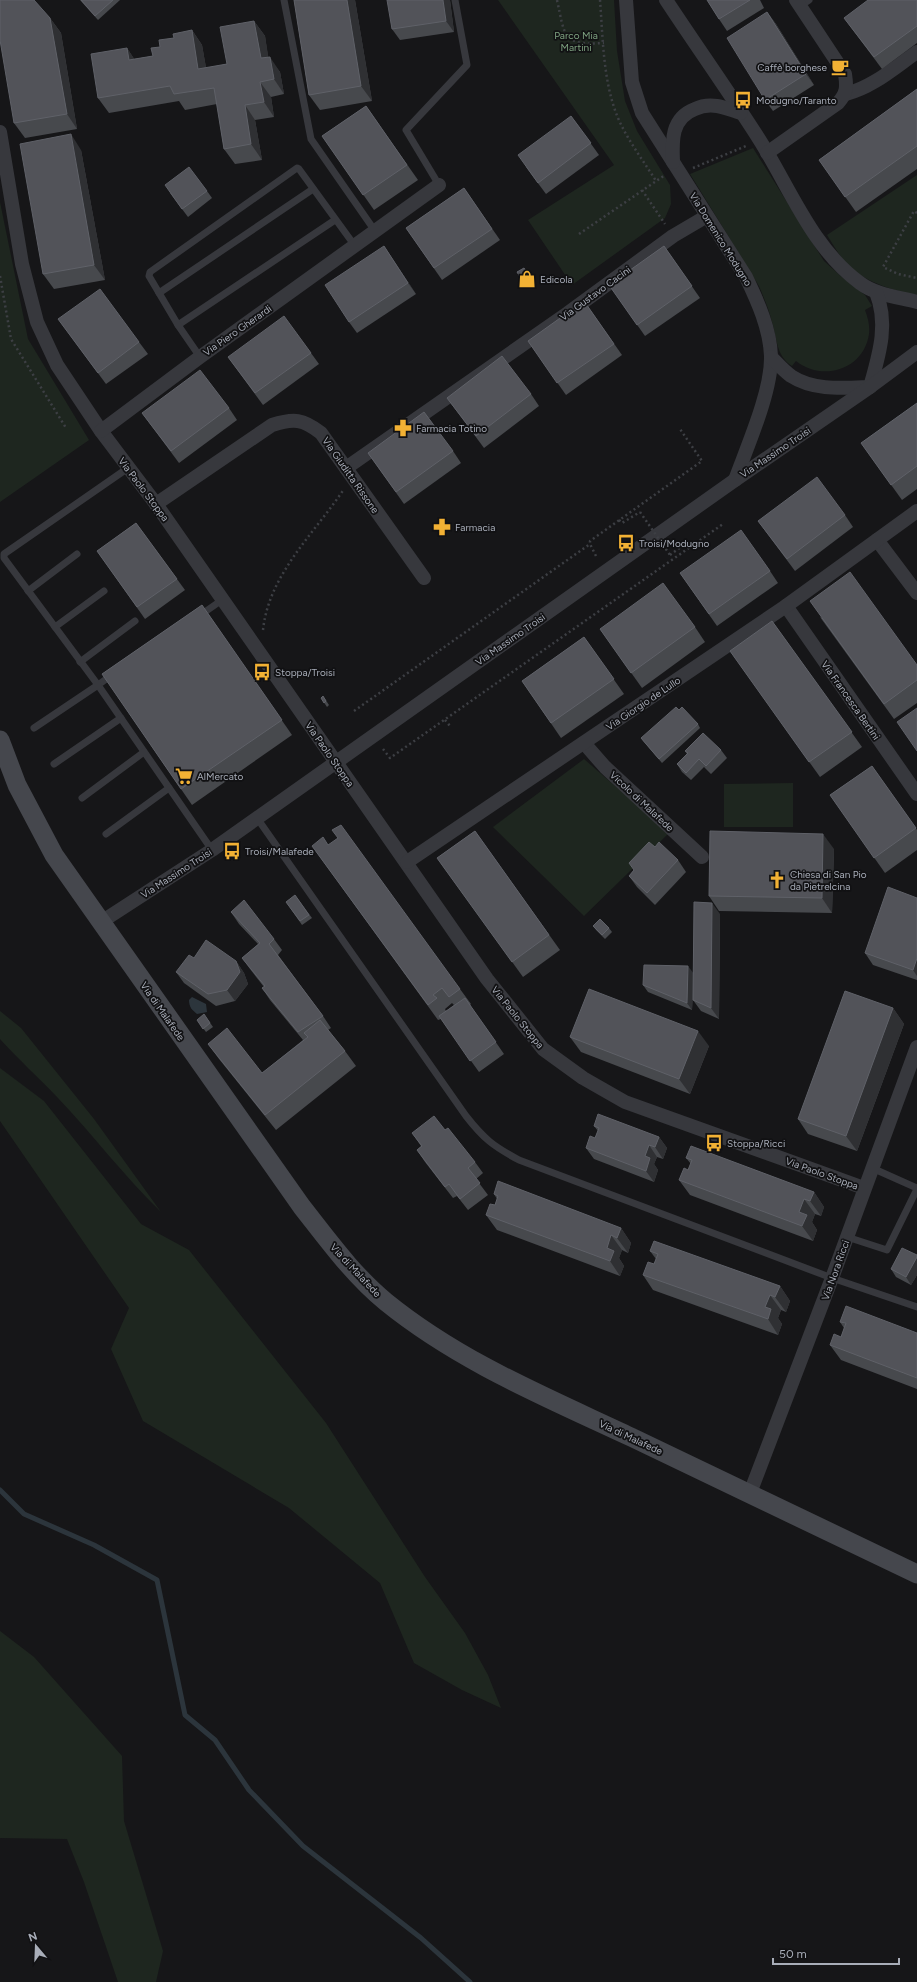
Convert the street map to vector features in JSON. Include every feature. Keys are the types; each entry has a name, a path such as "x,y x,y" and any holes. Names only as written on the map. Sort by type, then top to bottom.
{"street":[{"name":"Via Domenico Modugno","path":"626,0 632,82 642,113 746,277 758,302 768,333 771,357 767,386 735,480"},
{"path":"666,0 767,153 821,244 844,270 861,284 876,292 917,302"},
{"path":"802,2 845,74 847,87 846,94"},
{"path":"767,153 838,102 846,94 861,90 875,82 917,52"},
{"path":"673,163 672,139 680,118 691,110 702,106 716,106 741,113"},
{"name":"Via Paolo Stoppa","path":"0,132 22,264 37,322 57,365 100,431 156,504 260,655 407,862 487,979 542,1049 583,1078 625,1102 864,1188"},
{"name":"Via Piero Gherardi","path":"100,431 438,185"},
{"name":"Via Gustavo Cacini","path":"349,472 673,236 707,216"},
{"path":"771,357 790,375 803,383 838,388 870,387 880,348 883,325 880,302 876,292"},
{"name":"Via Massimo Troisi","path":"101,922 212,850 735,480 870,387 917,352"},
{"name":"Via Giuditta Rissone","path":"156,504 272,425 287,421 299,420 310,425 321,433 424,578"},
{"name":"Via Giorgio de Lullo","path":"407,862 786,606 917,511"},
{"path":"877,540 917,593"},
{"name":"Via Francesca Bertini","path":"786,606 917,794"},
{"name":"Via di Malafede","path":"0,740 17,785 34,820 54,855 302,1207 346,1263 372,1290 420,1328 486,1369 750,1493 917,1574"},
{"name":"Vicolo di Malafede","path":"584,743 605,767 702,858"},
{"name":"Via Nora Ricci","path":"750,1493 832,1278 917,1047"}],"lane":[{"path":"284,0 311,139 375,231"},
{"name":"Via Piero Gherardi","path":"438,185 406,130 467,65 455,0"},
{"path":"200,357 178,325 149,276 150,272 297,168 334,220 355,246"},
{"path":"160,293 313,189"},
{"path":"178,325 334,220"},
{"path":"128,468 4,554 4,558 98,685 212,850"},
{"path":"28,591 77,554"},
{"path":"55,627 104,591"},
{"path":"190,622 222,600"},
{"path":"80,662 135,621"},
{"path":"34,728 117,672"},
{"path":"54,764 121,718"},
{"path":"82,798 144,752"},
{"path":"106,834 170,788"},
{"path":"257,818 466,1116 480,1133 493,1145 519,1160 832,1278 917,1307"},
{"path":"847,1237 887,1250 917,1189 872,1168"}],"path":[{"path":"557,0 564,29 570,40 582,44 604,43"},
{"path":"642,190 673,236"},
{"path":"917,214 914,211 883,267 898,274 917,278"},
{"path":"0,276 11,339 66,428"},
{"path":"354,711 590,544 590,541 702,462 680,429"},
{"path":"260,655 263,627 276,584 285,568 327,515 349,472"},
{"path":"619,520 622,523 640,512 670,555 685,544 687,547 679,552 680,554"},
{"path":"383,749 390,758 723,524"},
{"path":"590,544 596,556"},
{"path":"445,720 450,726"}],"green space":[{"name":"Parco Mia Martini","path":"498,0 614,0 617,51 625,101 637,131 670,185 671,204 665,218 572,285 528,220 614,165"},
{"path":"753,148 824,261 865,295 872,306 865,310 868,319 869,334 865,346 859,356 851,364 840,369 818,371 806,367 796,361 792,366 783,357 780,352 774,328 759,286 690,174"},
{"path":"917,175 917,296 878,284 859,274 844,261 827,235"},
{"path":"0,202 28,339 89,440 0,502"},
{"path":"584,759 669,833 584,916 493,827"},
{"path":"793,783 793,827 724,827 724,784"},
{"path":"0,1011 21,1028 94,1119 161,1212 134,1184 58,1098 0,1039"},
{"path":"0,1068 44,1101 141,1224 189,1250 326,1423 425,1577 465,1633 488,1675 501,1708 462,1690 414,1663 380,1583 289,1508 143,1421 111,1349 129,1308 0,1121"},
{"path":"0,1631 34,1657 122,1756 124,1821 163,1951 156,1982 118,1982 84,1882 67,1839 0,1838"}],"shaded area":[{"path":"192,997 206,1004 207,1012 197,1014 194,1011 189,1002"}],"building":[{"path":"0,0 34,0 50,18 67,114 14,123 0,40"},
{"path":"81,0 113,0 95,16"},
{"path":"294,0 347,0 361,86 309,95"},
{"path":"387,0 443,0 446,21 392,29"},
{"path":"707,0 750,0 719,19"},
{"path":"868,0 917,0 917,26 874,57 844,18"},
{"path":"767,12 806,74 765,100 727,38"},
{"path":"254,21 261,58 270,57 274,79 260,82 264,102 245,105 251,144 224,149 214,88 174,94 170,86 98,98 91,54 127,48 129,60 153,56 151,48 160,47 159,40 174,38 173,34 192,30 198,69 227,64 220,27"},
{"path":"917,89 917,146 845,197 819,160"},
{"path":"366,106 407,165 363,195 322,136"},
{"path":"571,116 591,143 538,183 518,155"},
{"path":"71,134 94,265 43,274 20,144"},
{"path":"189,167 207,191 182,209 165,185"},
{"path":"464,188 492,229 434,268 406,228"},
{"path":"384,246 408,283 349,322 325,285"},
{"path":"664,246 692,286 637,325 609,285"},
{"path":"524,268 532,280 525,285 517,272"},
{"path":"100,289 139,342 98,373 58,319"},
{"path":"584,301 614,344 557,383 528,341"},
{"path":"284,316 311,353 255,393 228,357"},
{"path":"502,356 531,394 476,436 447,398"},
{"path":"200,370 229,408 171,451 142,413"},
{"path":"917,403 917,466 891,485 861,443"},
{"path":"424,412 453,451 396,492 368,453"},
{"path":"817,477 845,515 787,559 758,521"},
{"path":"136,523 177,579 137,607 97,551"},
{"path":"741,530 770,571 709,614 680,573"},
{"path":"850,572 917,665 917,680 884,704 810,601"},
{"path":"663,583 695,627 631,673 600,629"},
{"path":"202,605 282,720 181,789 102,674"},
{"path":"772,621 852,732 809,762 730,651"},
{"path":"584,637 614,679 551,723 522,681"},
{"path":"323,696 326,701 324,703 321,698"},
{"path":"676,707 679,710 682,707 698,724 659,759 641,738"},
{"path":"917,708 917,751 897,722"},
{"path":"703,733 721,750 706,766 699,759 686,773 677,764 688,753 685,751"},
{"path":"872,766 916,828 874,858 830,795"},
{"path":"341,825 460,989 449,997 442,988 433,995 437,998 428,1005 312,846 323,837 328,845 338,838 332,830"},
{"path":"475,831 549,935 512,962 437,858"},
{"name":"Chiesa di San Pio da Pietrelcina","path":"710,831 823,834 822,898 709,896"},
{"path":"649,842 655,847 659,842 678,860 647,893 629,876 634,870 629,863"},
{"path":"888,887 917,898 917,958 913,970 865,953"},
{"path":"295,895 309,915 300,921 286,902"},
{"path":"244,900 274,939 269,944 323,1016 298,1032 262,988 265,986 242,958 260,943 231,912"},
{"path":"694,902 712,903 711,1008 693,1000"},
{"path":"600,919 609,928 602,935 593,926"},
{"path":"206,940 236,961 240,972 227,990 208,994 176,972 189,955 194,958"},
{"path":"644,965 688,966 687,1003 643,985"},
{"path":"589,989 698,1031 679,1079 570,1037"},
{"path":"845,991 893,1008 846,1136 798,1119"},
{"path":"465,998 496,1042 470,1061 439,1016"},
{"path":"204,1014 210,1023 203,1029 197,1020"},
{"path":"320,1020 345,1051 265,1115 208,1044 227,1028 262,1073 308,1037 304,1033"},
{"path":"598,1114 659,1137 655,1147 649,1145 645,1156 650,1158 646,1171 586,1148 590,1136 595,1138 599,1128 594,1126"},
{"path":"434,1116 445,1130 448,1128 475,1162 468,1168 480,1183 460,1199 449,1184 445,1187 417,1150 422,1146 412,1133"},
{"path":"691,1146 814,1192 810,1201 804,1199 799,1212 807,1215 802,1226 679,1180 684,1168 688,1170 692,1160 686,1158"},
{"path":"498,1181 621,1228 617,1238 611,1235 607,1248 614,1251 610,1261 486,1215 490,1204 495,1205 498,1196 494,1194"},
{"path":"654,1241 780,1286 775,1297 770,1295 765,1307 771,1309 768,1319 643,1275 648,1262 654,1264 658,1254 650,1251"},
{"path":"902,1248 917,1255 906,1277 891,1269"},
{"path":"846,1306 917,1333 917,1378 830,1345 834,1334 841,1337 846,1323 840,1322"}],"waterway":[{"path":"0,1490 24,1514 94,1545 157,1580 185,1715 215,1740 249,1790 303,1846 421,1938 470,1982"}],"place":[{"name":"Caffè borghese","path":"840,67"},
{"name":"Modugno/Taranto","path":"743,100"},
{"name":"Edicola","path":"527,279"},
{"name":"Farmacia Totino","path":"403,428"},
{"name":"Farmacia","path":"442,527"},
{"name":"Troisi/Modugno","path":"626,543"},
{"name":"Stoppa/Troisi","path":"262,672"},
{"name":"AlMercato","path":"184,776"},
{"name":"Troisi/Malafede","path":"232,851"},
{"name":"Chiesa di San Pio da Pietrelcina","path":"777,880"},
{"name":"Stoppa/Ricci","path":"714,1143"}]}
